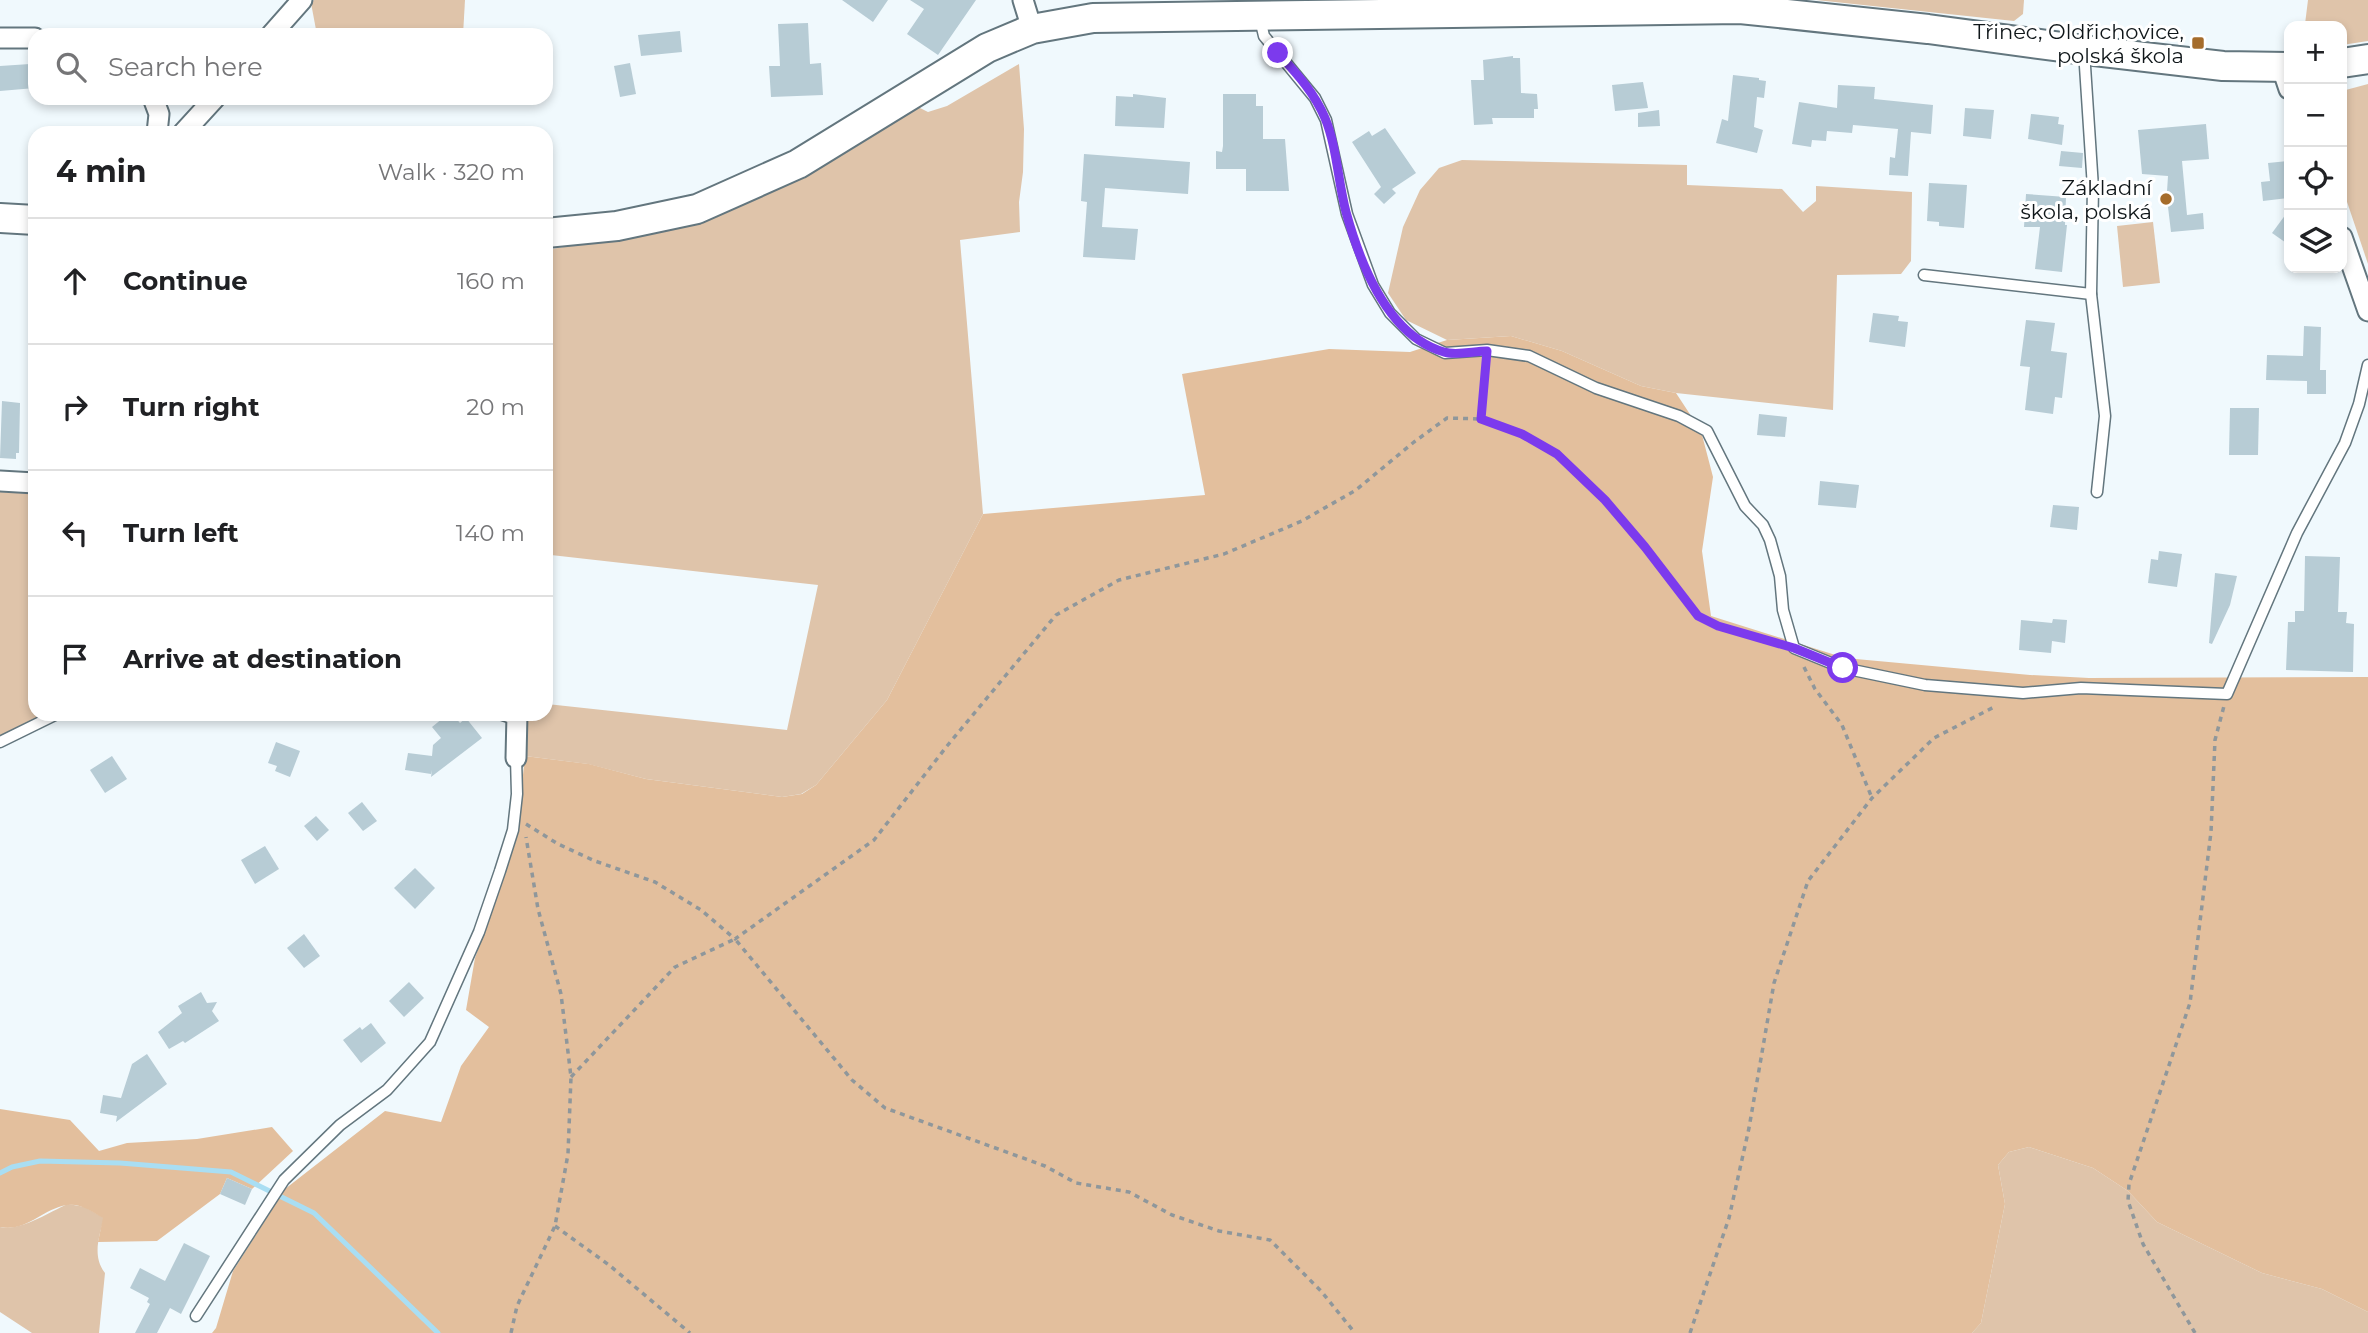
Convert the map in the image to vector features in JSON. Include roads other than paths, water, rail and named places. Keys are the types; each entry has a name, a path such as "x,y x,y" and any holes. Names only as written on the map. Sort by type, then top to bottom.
{"street":[{"path":"277,28 302,0"},
{"path":"1023,0 1032,29"},
{"path":"553,232 617,226 697,209 798,164 987,48 1032,29 1093,18 1740,9 1928,29 2284,75"},
{"path":"0,38 28,38"},
{"path":"2347,62 2368,59"},
{"path":"156,105 159,114 158,126"},
{"path":"189,126 209,105"},
{"path":"0,218 28,220"},
{"path":"2347,251 2368,312"},
{"path":"0,481 28,483"},
{"path":"512,721 516,758"}],"lane":[{"path":"1259,16 1264,36 1315,98 1326,120 1355,240 1373,285 1390,313 1416,339 1445,353 1487,351 1529,356 1596,388 1679,416 1707,431 1745,506 1763,525 1770,540 1780,576 1783,610 1794,648 1843,668 1925,685 2023,693 2081,688 2227,694 2297,533 2345,443 2359,404 2368,365"},
{"path":"2084,50 2093,188 2091,294 2105,416 2097,492"},
{"path":"1924,275 2091,294"},
{"path":"0,742 43,721"},
{"path":"196,1316 277,1188 340,1125 387,1090 430,1042 479,932 507,851 513,830 517,794 516,758"}],"waterway":[{"path":"0,1173 12,1167 40,1161 120,1163 231,1172 314,1213 438,1333"}],"place":[{"name":"Třinec, Oldřichovice, polská škola","path":"2198,43"},
{"name":"Základní škola, polská","path":"2166,199"}]}
